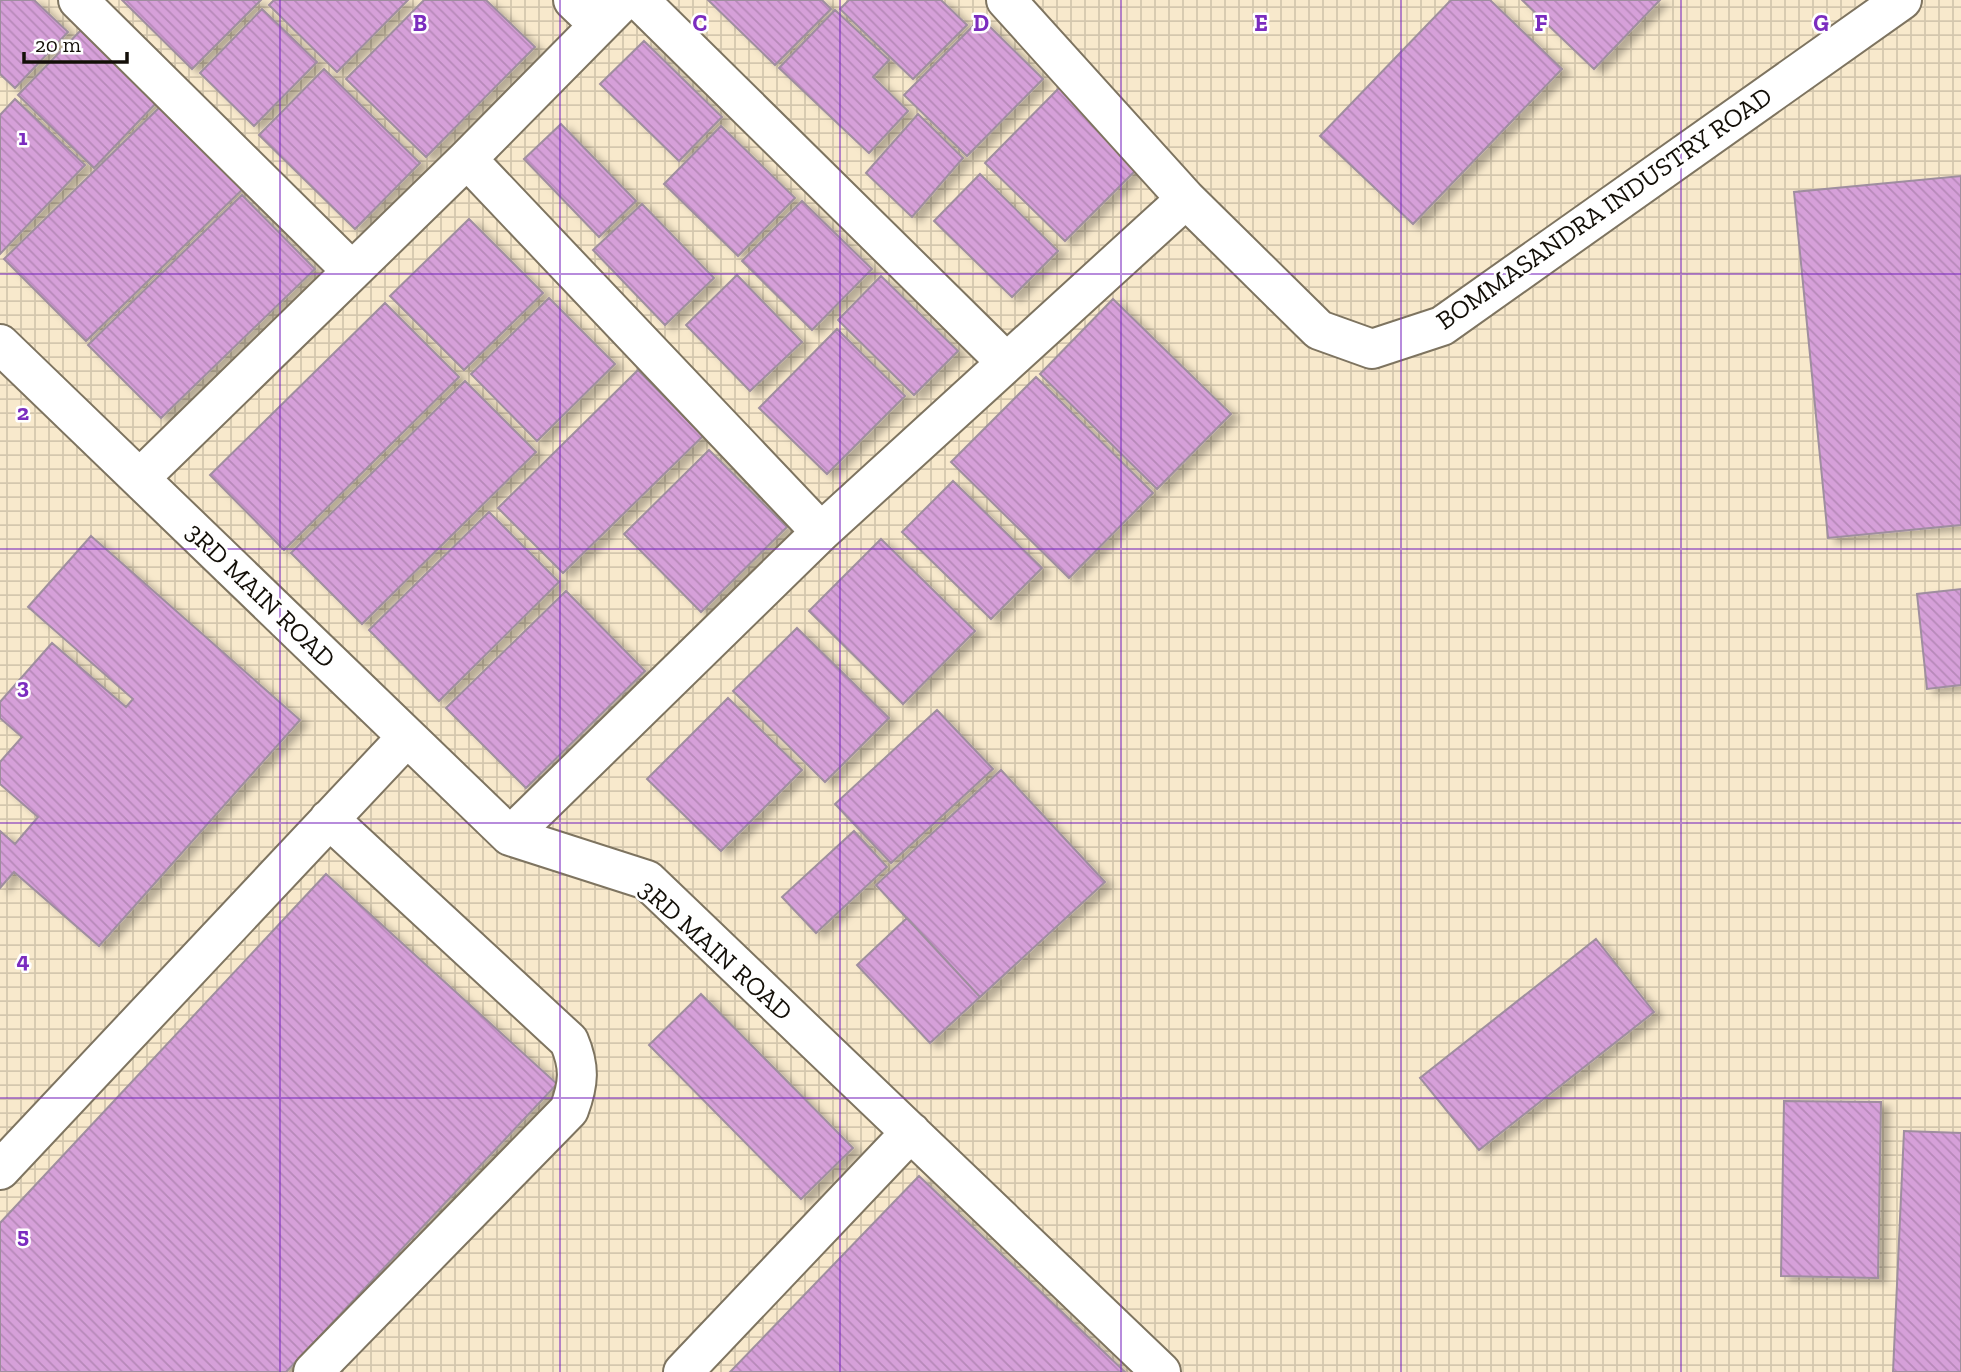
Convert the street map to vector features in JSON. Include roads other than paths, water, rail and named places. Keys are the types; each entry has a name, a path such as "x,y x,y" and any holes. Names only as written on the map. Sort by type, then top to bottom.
{"street":[{"path":"78,0 352,271"},
{"path":"639,0 1005,361"},
{"name":"BOMMASANDRA INDUSTRY ROAD","path":"1006,0 1186,199 1319,330 1372,349 1441,326 1902,0"},
{"path":"139,478 467,159 599,8"},
{"path":"467,159 821,533"},
{"path":"510,836 821,533 1005,361 1186,199"},
{"name":"3RD MAIN ROAD","path":"0,344 510,836 647,880 1161,1372"},
{"path":"0,1170 407,737"},
{"path":"313,1372 569,1110 578,1086 578,1062 569,1041 329,819"},
{"path":"683,1372 911,1132"}]}
